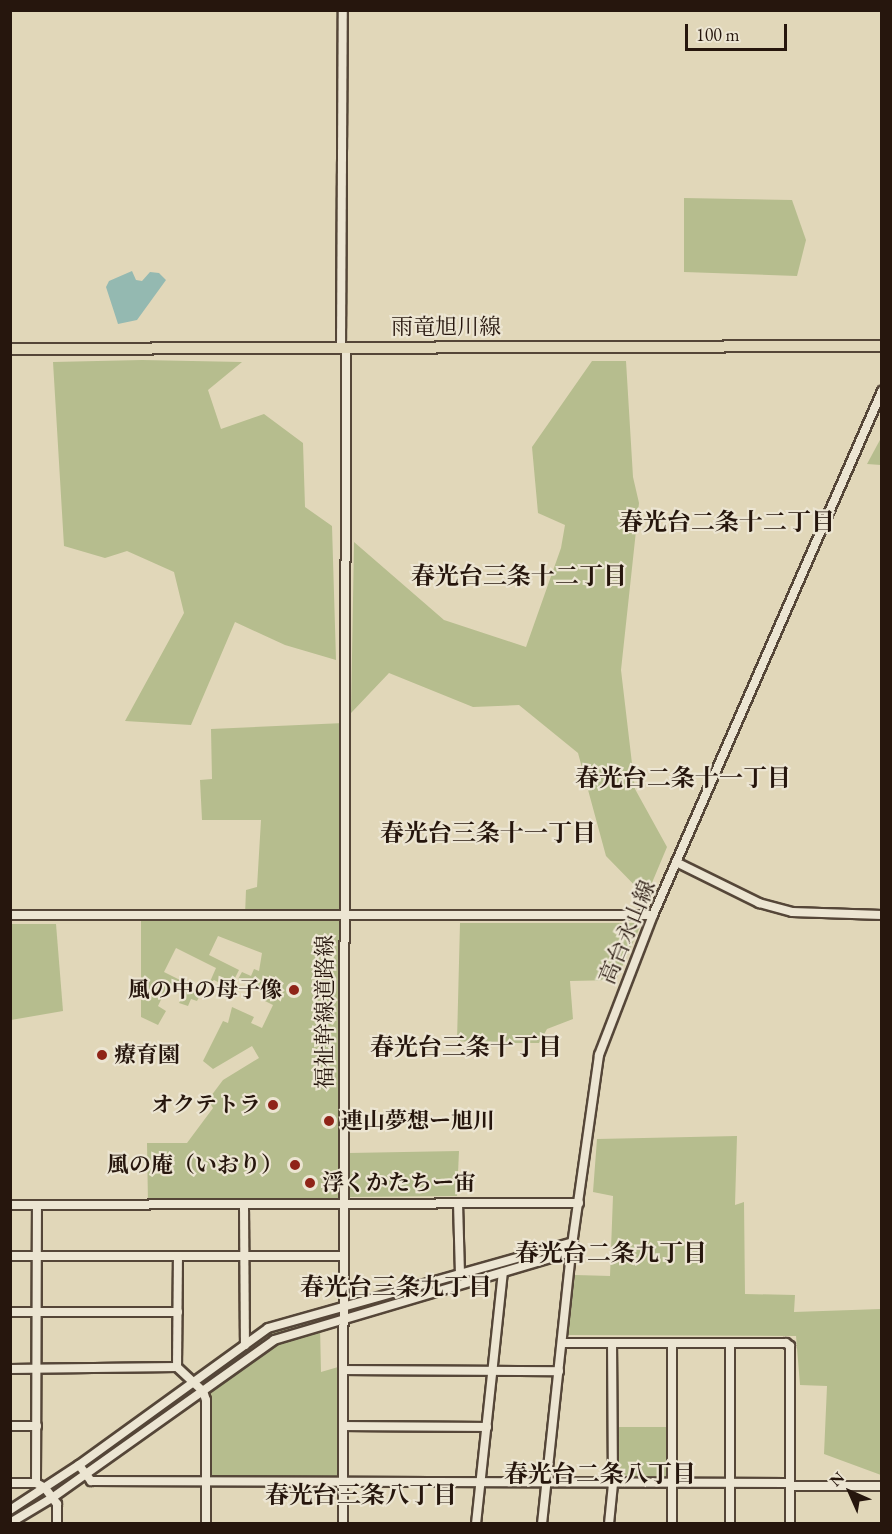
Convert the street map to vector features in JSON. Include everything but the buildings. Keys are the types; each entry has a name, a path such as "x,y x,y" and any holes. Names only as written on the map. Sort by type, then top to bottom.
{"main road":[{"name":"雨竜旭川線","path":"10,349 882,346"}],"street":[{"path":"343,10 343,916 653,915"},
{"name":"高台永山線","path":"542,1524 571,1252 598,1055 653,915 882,391"},
{"path":"676,862 759,903 792,912 882,915"},
{"name":"福祉幹線道路線","path":"10,915 343,916 345,1370 343,1524"},
{"path":"458,1203 460,1274"},
{"path":"10,1205 244,1206 579,1203"},
{"path":"36,1483 37,1205"},
{"path":"244,1206 245,1345"},
{"path":"10,1510 79,1466 268,1328 573,1242"},
{"path":"10,1523 52,1498 274,1340 571,1252"},
{"path":"10,1256 344,1256"},
{"path":"177,1367 178,1257"},
{"path":"476,1524 503,1272"},
{"path":"10,1312 178,1312"},
{"path":"562,1343 786,1343 790,1346 790,1524"},
{"path":"672,1343 672,1524"},
{"path":"730,1343 730,1524"},
{"path":"609,1524 613,1484 612,1344"},
{"path":"10,1369 177,1367 203,1391 206,1524"},
{"path":"345,1370 559,1371"},
{"path":"10,1426 37,1426"},
{"path":"344,1426 487,1426"},
{"path":"79,1466 91,1481 730,1483 882,1486"},
{"path":"10,1483 36,1483 45,1488 57,1504 57,1524"}],"green space":[{"path":"684,198 792,200 806,240 797,276 684,272"},
{"path":"142,360 242,362 208,390 221,429 264,414 303,443 305,507 332,526 336,660 285,645 235,622 191,725 125,721 184,613 174,572 127,551 105,558 64,546 53,362"},
{"path":"592,361 626,361 633,477 639,503 621,670 635,789 667,847 646,897 606,856 578,753 519,705 473,707 389,673 351,713 354,542 444,620 526,647 561,548 565,525 538,513 532,447"},
{"path":"881,438 881,465 867,464"},
{"path":"344,723 344,1205 148,1205 147,1143 187,1143 213,1108 208,1100 223,1080 259,1058 252,1046 213,1069 203,1061 223,1021 228,1023 232,1007 254,1017 251,1023 262,1028 273,1005 263,1000 266,993 238,979 242,972 251,976 254,969 259,971 262,953 218,936 209,955 239,970 230,988 214,980 209,984 216,968 176,948 164,972 202,991 197,1001 191,999 188,1006 179,1003 184,993 168,985 158,1006 166,1011 158,1025 141,1017 141,914 245,915 246,890 257,887 261,820 202,820 200,780 212,779 211,729"},
{"path":"460,923 637,923 640,927 616,980 570,981 573,1019 547,1029 539,1043 485,1043 457,1041"},
{"path":"11,924 56,924 63,1011 11,1020"},
{"path":"737,1136 735,1205 744,1202 745,1294 795,1295 794,1312 881,1309 881,1475 824,1454 827,1386 800,1385 796,1336 568,1335 575,1275 610,1276 613,1196 593,1192 597,1139"},
{"path":"459,1151 457,1196 349,1197 349,1153"},
{"path":"566,1243 568,1249 351,1312 352,1306"},
{"path":"340,1311 339,1318 273,1338 207,1384 202,1380 270,1331"},
{"path":"320,1326 321,1372 345,1365 343,1483 206,1483 203,1391 274,1340"},
{"path":"192,1387 197,1391 92,1466 87,1464"},
{"path":"619,1427 667,1427 667,1478 618,1477"}],"water":[{"path":"132,271 136,280 142,281 150,272 159,273 166,280 137,320 118,324 106,287 109,281"}],"place":[{"name":"風の中の母子像","path":"294,990"},
{"name":"療育園","path":"102,1055"},
{"name":"オクテトラ","path":"273,1105"},
{"name":"連山夢想ー旭川","path":"329,1121"},
{"name":"風の庵（いおり）","path":"295,1165"},
{"name":"浮くかたちー宙","path":"310,1183"}],"district":[{"name":"春光台二条十二丁目","path":"727,522"},
{"name":"春光台三条十二丁目","path":"519,576"},
{"name":"春光台二条十一丁目","path":"683,778"},
{"name":"春光台三条十一丁目","path":"488,833"},
{"name":"春光台三条十丁目","path":"466,1047"},
{"name":"春光台二条九丁目","path":"611,1253"},
{"name":"春光台三条九丁目","path":"396,1287"},
{"name":"春光台二条八丁目","path":"600,1474"},
{"name":"春光台三条八丁目","path":"361,1495"}]}
